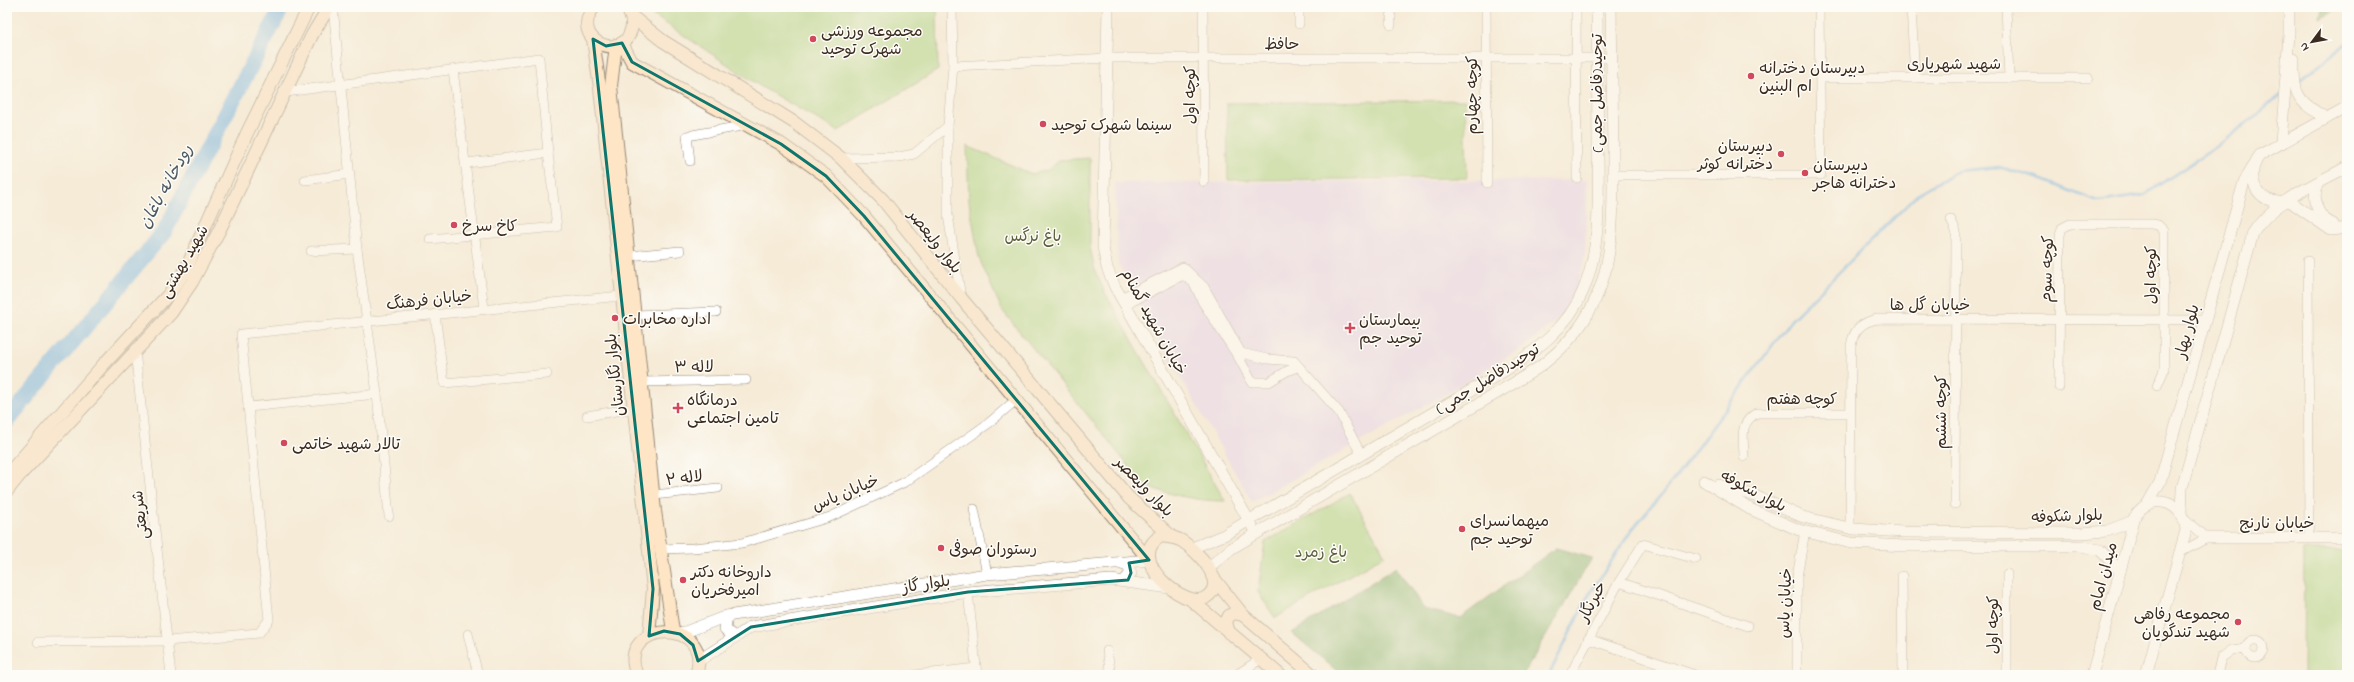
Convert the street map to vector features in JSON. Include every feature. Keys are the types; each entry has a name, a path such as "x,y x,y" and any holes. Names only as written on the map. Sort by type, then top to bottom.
{"main road":[{"name":"شهید بهشتی","path":"7,475 103,365 170,294 185,270 247,133 309,7"},
{"name":"شهید بهشتی","path":"7,491 19,476 171,313 192,282 263,140 312,36 329,7"},
{"path":"579,7 587,18 594,7"},
{"path":"593,39 601,45 619,44 630,33 632,27 628,11"},
{"name":"بلوار ولیعصر","path":"628,11 663,41 795,123 841,158 883,200 961,298 1129,498 1172,537 1192,548"},
{"name":"بلوار نگارستان","path":"587,18 589,33 593,39 600,88 653,589 649,636"},
{"path":"619,44 632,62 781,144 826,176 864,216 1149,560 1161,580 1170,588 1190,599 1280,675"},
{"name":"بلوار نگارستان","path":"619,44 611,86 660,549 676,633"},
{"path":"247,133 263,140"},
{"path":"1149,560 1148,550 1152,541 1161,536 1172,537"},
{"path":"1192,548 1243,615 1313,675"},
{"path":"1190,599 1201,601 1209,596 1214,587 1210,572"},
{"path":"1229,633 1226,622 1229,616 1234,613 1243,615"},
{"path":"634,672 638,648 649,636 664,631 676,633 693,645 698,661 696,675"}],"street":[{"path":"333,7 357,249 377,394 389,516"},
{"path":"952,7 953,66 948,126 948,215 961,298"},
{"name":"خیابان شهید گمنام","path":"1108,7 1104,247 1107,268 1123,301 1257,533"},
{"name":"کوچه اول","path":"1203,7 1204,182"},
{"path":"1299,7 1299,24"},
{"path":"1391,7 1391,24"},
{"name":"کوچه چهارم","path":"1486,7 1487,183"},
{"path":"1576,7 1577,178"},
{"name":"توحید(فاضل جمی)","path":"1192,548 1224,535 1249,521 1537,350 1563,324 1583,292 1594,257 1598,220 1597,7"},
{"name":"توحید(فاضل جمی)","path":"1210,572 1232,548 1547,361 1575,333 1596,299 1609,260 1613,221 1612,7"},
{"path":"1613,175 1821,175 1819,7"},
{"path":"1911,7 1915,78"},
{"path":"2006,7 2009,78"},
{"path":"2289,7 2290,81 2296,90 2298,97 2312,111 2326,118"},
{"path":"2281,143 2284,100 2290,81 2295,7"},
{"path":"286,92 539,58 557,227 475,236 430,239"},
{"name":"حافظ","path":"953,66 1108,58 1612,58"},
{"path":"453,70 484,308"},
{"name":"شهید شهریاری","path":"1821,78 2088,78"},
{"name":"بلوار بهار","path":"2148,503 2160,482 2244,182 2260,155 2347,107"},
{"path":"690,161 687,136 747,125"},
{"path":"841,158 899,157 914,154 948,126"},
{"path":"466,163 548,153"},
{"path":"2253,166 2252,179 2257,191 2273,202 2287,201 2331,230 2345,228"},
{"path":"2146,675 2186,530 2182,515 2182,488 2253,233 2267,215 2317,183 2347,167"},
{"path":"306,180 350,174"},
{"path":"2317,183 2314,196 2317,210 2329,222 2345,228"},
{"name":"کوچه ششم","path":"1951,220 1956,231 1955,504"},
{"name":"کوچه اول","path":"2070,224 2152,224 2162,228 2165,236 2164,320"},
{"name":"کوچه سوم","path":"2059,320 2060,235 2064,226 2070,224"},
{"path":"311,251 357,249"},
{"path":"629,256 680,251"},
{"path":"2308,261 2309,538"},
{"path":"1123,301 1183,268 1204,287 1241,352 1266,359 1296,364 1339,412 1361,454"},
{"path":"1123,301 1183,275 1194,283 1202,301 1239,358 1252,382 1269,382 1296,364"},
{"name":"خیابان فرهنگ","path":"248,406 241,334 484,308 622,296"},
{"path":"635,315 716,312"},
{"path":"435,314 444,383 547,374"},
{"name":"خیابان گل ها","path":"1850,528 1851,346 1852,339 1859,328 1870,320 2206,320"},
{"path":"2059,320 2059,387"},
{"path":"2157,386 2164,370 2164,320"},
{"name":"شریعتی","path":"135,351 171,675"},
{"name":"لاله ۳","path":"642,382 746,380"},
{"path":"38,642 167,641 259,633 270,620 248,406 377,394"},
{"name":"خیابان یاس","path":"660,549 693,548 742,543 830,517 905,482 989,423 1016,400"},
{"path":"587,416 634,408"},
{"name":"کوچه هفتم","path":"1744,457 1744,426 1748,418 1757,413 1850,413"},
{"path":"1404,430 1411,443"},
{"name":"بلوار شکوفه","path":"2120,571 2100,550 2082,546 1904,546 1851,542 1804,531 1750,509 1704,481 1755,496 1803,517 1850,528 1904,532 2082,533 2107,531 2133,522"},
{"name":"لاله ۲","path":"654,496 718,488"},
{"path":"2148,503 2166,502 2208,538 2180,553"},
{"name":"میدان امام","path":"2092,675 2133,522 2138,511 2148,503"},
{"path":"974,509 987,574"},
{"name":"خیابان یاس","path":"1797,675 1797,576 1804,531"},
{"name":"خیابان نارنج","path":"2208,538 2347,538"},
{"name":"خبرنگار","path":"1570,675 1619,582 1643,544 1696,559"},
{"name":"بلوار گاز","path":"676,633 727,616 987,574 1121,564 1149,560"},
{"path":"1121,564 1128,566 1131,573 1124,581"},
{"name":"کوچه اول","path":"2007,574 2007,675"},
{"path":"1902,576 1902,675"},
{"name":"بلوار گاز","path":"698,661 752,627 968,592 1111,580 1170,588"},
{"path":"1619,582 1748,626"},
{"path":"915,675 976,671 968,592"},
{"path":"727,616 725,629 734,637"},
{"path":"468,634 478,675"},
{"path":"1588,639 1695,675"},
{"path":"2217,675 2221,658 2232,650 2246,648"},
{"path":"1107,651 1111,675"},
{"path":"1236,675 1262,659"}],"highlighted area":[{"path":"593,39 606,46 622,43 632,62 781,144 826,176 864,216 1149,560 1129,563 1131,573 1128,580 968,592 751,627 698,661 693,645 680,634 664,631 649,636 653,589"}],"shaded area":[{"name":"بیمارستان توحید جم","path":"1587,180 1585,255 1574,306 1522,348 1442,396 1252,502 1141,308 1118,263 1115,183"}],"green space":[{"name":"مجموعه ورزشی شهرک توحید","path":"641,7 937,7 938,70 838,131 763,88"},
{"path":"2322,7 2341,7 2320,18"},
{"path":"1465,100 1467,178 1228,180 1227,103"},
{"name":"باغ نرگس","path":"967,146 1032,174 1048,170 1060,160 1090,158 1090,247 1095,271 1105,293 1225,501 1184,497 1145,486 1002,310 979,258 969,201"},
{"name":"باغ زمرد","path":"1350,493 1385,555 1275,618 1258,592 1265,542"},
{"path":"1556,548 1592,558 1523,675 1342,675 1292,633 1396,567 1424,609 1460,618"},
{"path":"2304,550 2347,550 2347,675 2303,675"}],"waterway":[{"name":"رودخانه باغان","path":"7,421 164,232 282,7"},
{"path":"2297,82 2347,43"},
{"path":"1549,675 1587,598 1631,531 1675,478 1791,320 1919,193 1957,171 1999,167 2037,178 2098,202 2144,195 2219,145 2281,95"}],"place":[{"name":"مجموعه ورزشی شهرک توحید","path":"813,39"},
{"name":"دبیرستان دخترانه ام البنین","path":"1751,76"},
{"name":"سینما شهرک توحید","path":"1043,124"},
{"name":"دبیرستان دخترانه کوثر","path":"1781,154"},
{"name":"دبیرستان دخترانه هاجر","path":"1805,173"},
{"name":"کاخ سرخ","path":"454,225"},
{"name":"اداره مخابرات","path":"615,318"},
{"name":"بیمارستان توحید جم","path":"1350,328"},
{"name":"درمانگاه تامین اجتماعی","path":"678,408"},
{"name":"تالار شهید خاتمی","path":"284,443"},
{"name":"میهمانسرای توحید جم","path":"1462,529"},
{"name":"رستوران صوفی","path":"941,548"},
{"name":"داروخانه دکتر امیرفخریان","path":"683,580"},
{"name":"مجموعه رفاهی شهید تندگویان","path":"2238,622"}]}
